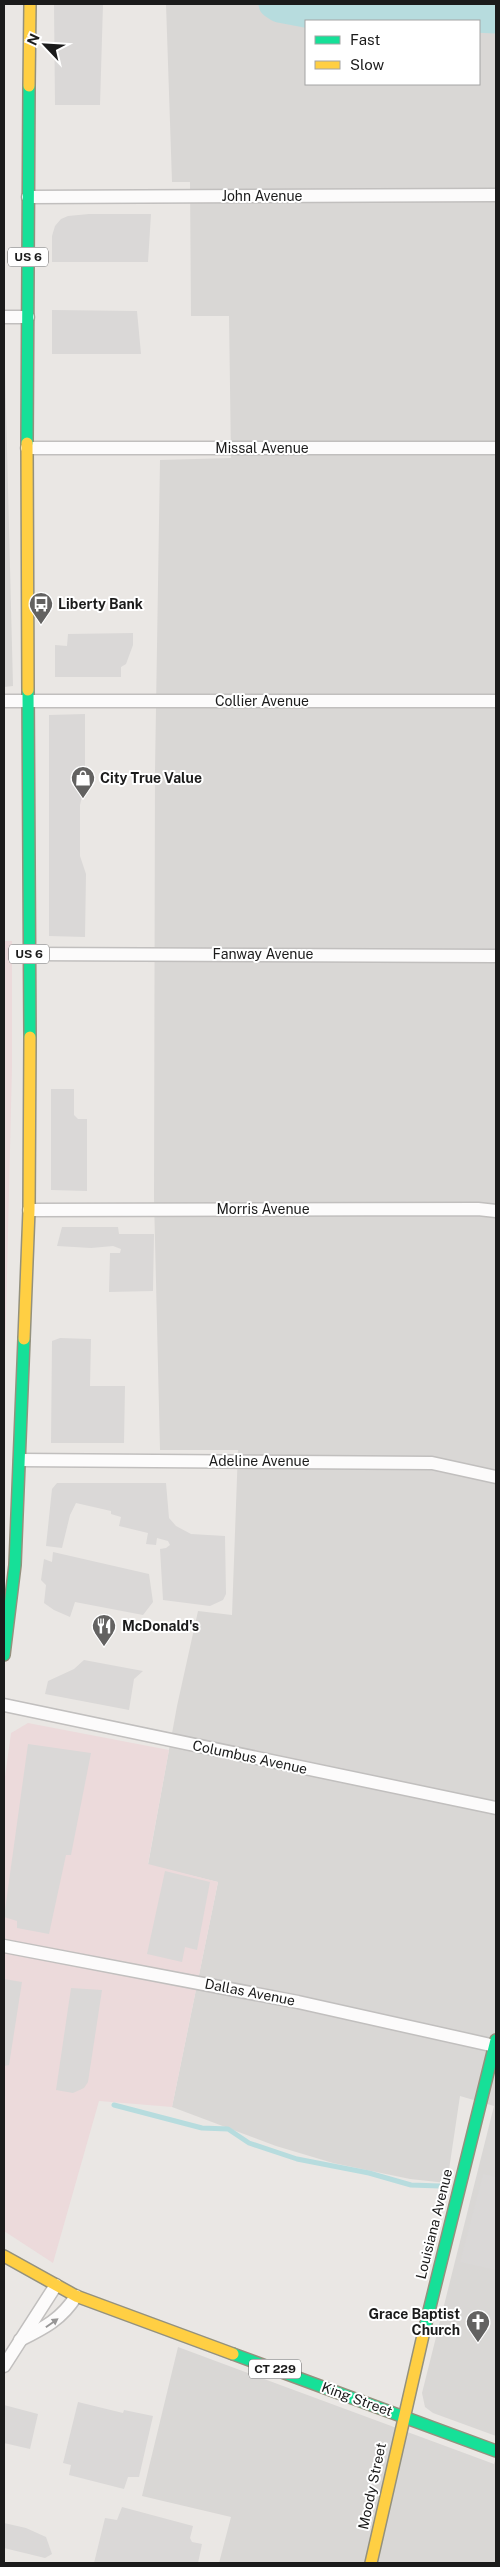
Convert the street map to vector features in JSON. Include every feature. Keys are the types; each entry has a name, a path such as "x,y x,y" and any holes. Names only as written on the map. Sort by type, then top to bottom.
{"main road":[{"name":"US 6","path":"4,1655 15,1565 29,1210 27,448 30,4"},
{"name":"Louisiana Avenue","path":"403,2415 496,2043"},
{"name":"King Street","path":"4,2256 76,2296 496,2450"},
{"name":"Moody Street","path":"371,2563 403,2415"}],"street":[{"name":"John Avenue","path":"28,197 496,195"},
{"path":"4,317 28,317"},
{"name":"Missal Avenue","path":"27,448 496,448"},
{"name":"Collier Avenue","path":"4,701 496,701"},
{"name":"Fanway Avenue","path":"29,954 496,956"},
{"name":"Morris Avenue","path":"29,1210 478,1209 496,1211"},
{"name":"Adeline Avenue","path":"20,1460 432,1463 496,1477"},
{"name":"Columbus Avenue","path":"4,1705 496,1808"},
{"name":"Dallas Avenue","path":"4,1946 298,2002 496,2043"},
{"path":"4,2366 56,2285"},
{"path":"20,2340 50,2326 61,2316 76,2296"}],"shaded area":[{"path":"54,4 103,4 100,105 55,105"},
{"path":"166,4 496,4 496,2436 433,2413 425,2407 422,2393 494,2106 460,2096 447,2183 410,2179 333,2163 276,2146 172,2107 218,1882 148,1865 177,1706 198,1611 232,1615 238,1450 160,1450 154,1198 155,771 160,460 231,458 229,316 191,316 190,182 172,182"},
{"path":"151,214 148,262 52,262 52,236 55,226 61,219 68,216"},
{"path":"52,310 137,311 141,354 52,354"},
{"path":"4,330 13,686 4,687"},
{"path":"133,633 133,645 126,664 121,667 121,677 55,677 55,645 67,646 68,634"},
{"path":"85,714 85,784 80,805 80,856 86,874 85,937 49,936 49,715"},
{"path":"4,941 12,941 12,1067 4,1399"},
{"path":"51,1089 74,1089 74,1115 78,1119 87,1119 87,1191 51,1190"},
{"path":"62,1227 118,1227 119,1234 154,1234 153,1291 109,1292 110,1253 120,1253 121,1249 113,1246 91,1248 57,1246"},
{"path":"60,1338 91,1339 90,1386 125,1386 124,1443 51,1443 52,1341"},
{"path":"57,1483 166,1483 169,1518 176,1526 191,1534 225,1536 226,1594 223,1600 210,1606 163,1600 160,1549 170,1545 168,1541 157,1538 156,1545 146,1544 148,1533 119,1526 121,1517 111,1514 111,1511 76,1503 70,1515 62,1548 46,1546 52,1489"},
{"path":"53,1552 149,1574 153,1602 143,1615 75,1602 70,1617 54,1610 44,1603 46,1585 41,1580 44,1559 52,1562"},
{"path":"84,1660 143,1671 134,1679 129,1710 45,1694 48,1681 74,1669"},
{"path":"28,1723 169,1750 148,1864 218,1882 172,2107 99,2101 53,2263 4,2231 4,1784 11,1733"},
{"path":"28,1744 91,1753 71,1855 66,1855 49,1934 17,1928 17,1921 4,1917"},
{"path":"165,1871 210,1882 197,1950 185,1947 182,1962 147,1954"},
{"path":"4,1979 22,1982 9,2065 4,2066"},
{"path":"71,1988 102,1990 88,2082 84,2088 73,2093 56,2090"},
{"path":"483,2174 496,2177 496,2270 460,2262"},
{"path":"178,2347 494,2464 496,2458 496,2563 219,2563 231,2517 142,2496"},
{"path":"78,2402 123,2413 124,2410 153,2416 139,2477 128,2477 124,2489 69,2475 71,2465 63,2463"},
{"path":"4,2405 38,2414 30,2449 4,2443"},
{"path":"122,2507 193,2526 190,2538 192,2542 202,2544 198,2563 94,2563 105,2518 117,2520"},
{"path":"4,2523 26,2528 46,2537 52,2554 45,2558 4,2548"}],"waterway":[{"path":"273,4 279,8 355,20 382,14 496,19"},
{"path":"114,2105 202,2128 228,2129 249,2143 297,2159 369,2173 411,2185 440,2186"}],"traffic: fast":[{"path":"27,443 29,86"},
{"path":"28,690 30,1037"},
{"path":"4,1655 15,1565 24,1339"},
{"path":"424,2331 496,2040"},
{"path":"233,2354 496,2451"}],"traffic: slow":[{"path":"29,86 30,4"},
{"path":"27,443 28,690"},
{"path":"24,1339 29,1210 30,1037"},
{"path":"4,2256 76,2296 233,2354"},
{"path":"371,2563 424,2331"}],"place":[{"name":"Liberty Bank","path":"41,625"},
{"name":"City True Value","path":"83,799"},
{"name":"McDonald's","path":"104,1647"},
{"name":"Grace Baptist Church","path":"478,2343"}]}
